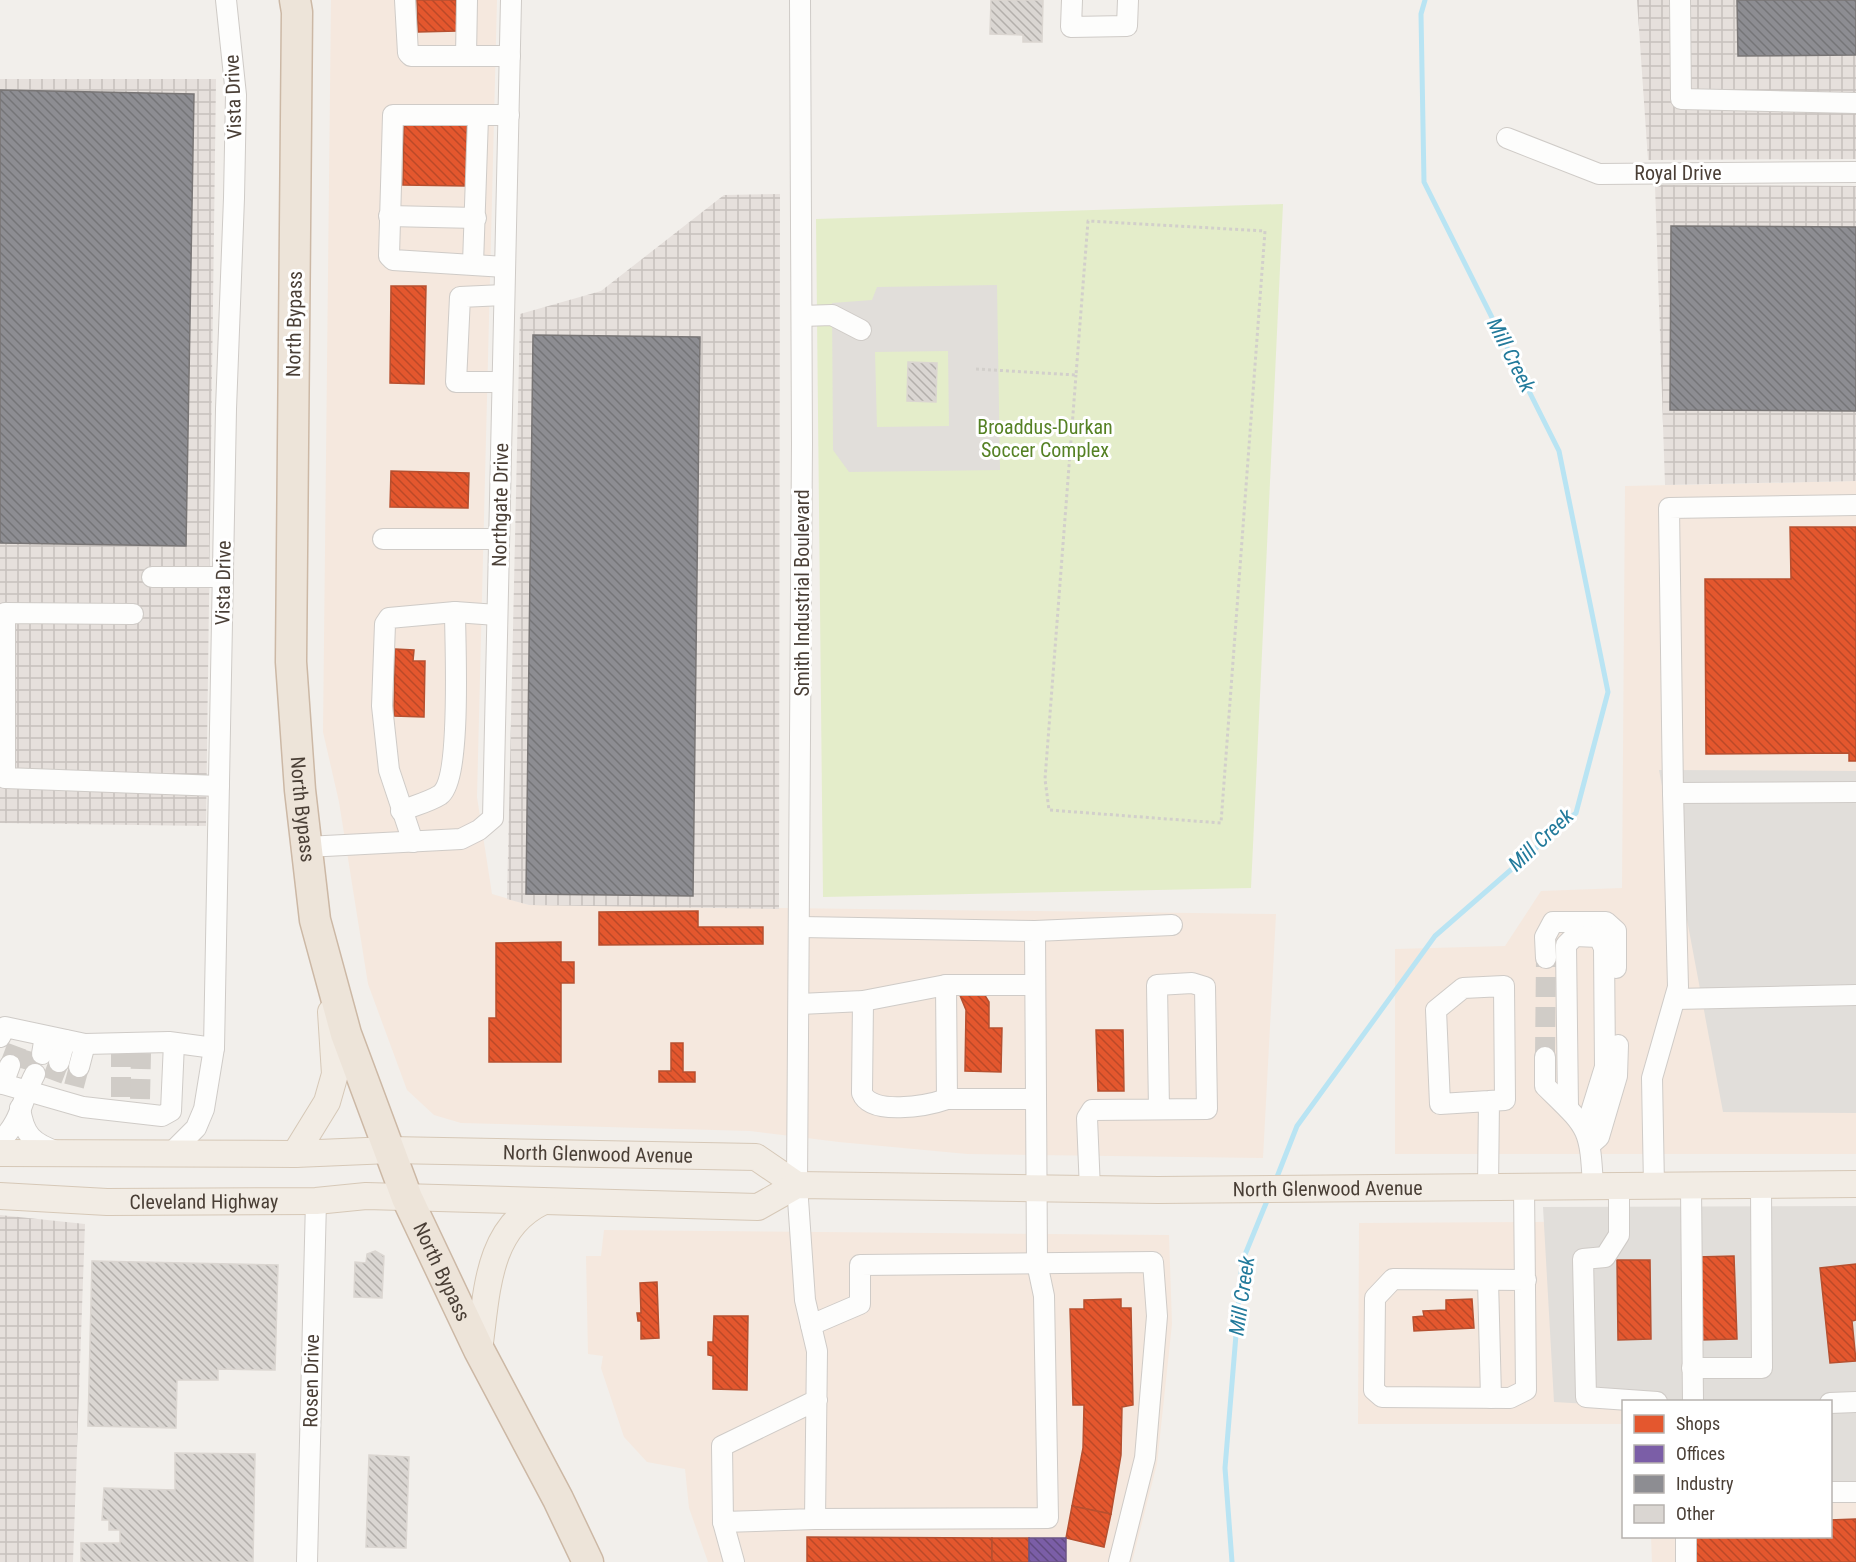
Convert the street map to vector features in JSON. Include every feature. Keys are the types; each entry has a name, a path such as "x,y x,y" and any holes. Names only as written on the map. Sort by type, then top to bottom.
{"highway":[{"name":"North Bypass","path":"295,0 297,12 291,662 294,722 315,920 346,1034 407,1198 479,1350 558,1499 588,1562"}],"main road":[{"path":"295,1154 327,1102 335,1074 326,958"},
{"path":"0,1153 295,1154 390,1150"},
{"name":"North Glenwood Avenue","path":"390,1150 756,1157 797,1185 1158,1190 1856,1184"},
{"path":"407,1198 758,1207 797,1185"},
{"name":"Cleveland Highway","path":"0,1196 107,1202 316,1201 366,1196 407,1198"},
{"path":"479,1350 492,1262 506,1230 526,1209 542,1202"}],"street":[{"name":"Vista Drive","path":"170,1154 196,1128 204,1109 214,1048 223,578 236,95 226,0"},
{"path":"405,0 408,53 411,57 510,56"},
{"path":"466,56 467,0"},
{"name":"Northgate Drive","path":"306,847 364,842 461,839 479,830 493,818 511,0"},
{"name":"Smith Industrial Boulevard","path":"800,0 801,927 797,1185 805,1300 817,1351 815,1519"},
{"path":"1072,0 1071,27 1127,26 1128,0"},
{"path":"1680,0 1681,99 1856,102"},
{"path":"505,267 393,260 389,256 389,216 393,115 478,117 508,115"},
{"path":"473,264 478,117"},
{"name":"Royal Drive","path":"1507,138 1599,174 1856,172"},
{"path":"389,216 476,219"},
{"path":"502,382 456,382 460,297 504,295"},
{"path":"802,316 832,315 861,330"},
{"path":"1654,1186 1652,1078 1678,987 1669,508 1856,505"},
{"path":"383,539 499,539"},
{"path":"152,577 223,578"},
{"path":"401,811 441,795 450,780 454,747 455,612"},
{"path":"412,842 389,770 382,706 385,624 389,618 455,612 497,615"},
{"path":"133,614 5,613 5,778 219,786"},
{"path":"1673,793 1856,792"},
{"path":"1545,1057 1545,1086 1568,1108 1588,1136 1599,1137 1617,1076 1616,931 1606,922 1553,922 1545,937 1546,958"},
{"path":"1566,922 1568,1108"},
{"path":"801,927 1035,931 1172,925"},
{"path":"723,1522 815,1519 1048,1518 1044,1296 1037,1263 1035,931"},
{"path":"1566,945 1575,936 1599,937 1604,948 1605,1067 1588,1136 1593,1187"},
{"path":"1090,1190 1087,1118 1092,1110 1208,1109 1204,987 1192,983 1157,985 1159,1109"},
{"path":"800,1004 863,1001 946,986 1035,985"},
{"path":"946,986 947,1099"},
{"path":"1504,986 1505,1100 1489,1101 1440,1104 1436,1010 1463,988 1504,986"},
{"path":"1675,999 1856,995"},
{"path":"863,1001 862,1093 865,1101 873,1106 916,1106 947,1099 1036,1099"},
{"path":"0,1140 12,1129 27,1066 66,1040 131,1048 174,1043 214,1048"},
{"path":"85,1044 74,1085 83,1107 130,1106 162,1116 171,1111 174,1043"},
{"path":"27,1066 74,1085"},
{"path":"27,1066 25,1132 46,1148 63,1154"},
{"path":"1488,1187 1489,1101"},
{"path":"1692,1368 1762,1368 1761,1185"},
{"path":"1619,1186 1619,1235 1605,1257 1583,1259 1586,1397 1639,1400"},
{"path":"1691,1186 1693,1400"},
{"path":"1524,1187 1526,1280 1526,1390 1510,1398 1382,1397 1374,1390 1375,1298 1393,1279 1526,1280"},
{"name":"Rosen Drive","path":"307,1562 316,1201"},
{"path":"811,1325 860,1304 860,1265 1153,1262 1157,1316 1145,1458 1119,1562"},
{"path":"1488,1280 1491,1398"},
{"path":"734,1562 723,1522 722,1446 817,1400"},
{"path":"1832,1402 1856,1402"},
{"path":"1832,1492 1856,1492"},
{"path":"1686,1538 1686,1562"}],"path":[{"path":"1088,221 1265,231 1221,823 1049,810 1045,779 1076,375 1088,221"},
{"path":"976,369 1076,375"}],"shaded area":[{"path":"331,0 497,0 477,797 492,894 529,905 1276,914 1263,1158 967,1154 750,1131 461,1123 434,1115 407,1090 368,984 339,802 323,732"},
{"path":"1637,0 1856,0 1856,159 1648,160"},
{"path":"0,79 216,79 206,826 0,823"},
{"path":"1655,185 1856,186 1856,481 1665,485"},
{"path":"780,194 779,909 529,905 507,899 520,314 601,291 724,195"},
{"path":"997,285 1000,470 849,472 833,450 832,303 872,300 877,287","holes":["948,351 949,426 877,427 875,352"]},
{"path":"1856,481 1856,1154 1395,1154 1395,949 1505,946 1541,891 1622,888 1625,486"},
{"path":"1659,770 1856,771 1856,1113 1723,1112"},
{"path":"1856,1206 1856,1486 1832,1486 1832,1400 1622,1400 1622,1406 1554,1402 1543,1207"},
{"path":"0,1215 85,1224 73,1562 0,1562"},
{"path":"1856,1220 1856,1562 1652,1562 1651,1538 1832,1538 1832,1400 1622,1400 1622,1424 1358,1424 1359,1223"},
{"path":"604,1230 1169,1235 1172,1324 1157,1464 1132,1562 708,1562 689,1508 685,1469 647,1462 624,1437 601,1368 603,1356 588,1354 586,1256 601,1256"}],"green space":[{"name":"Broaddus-Durkan Soccer Complex","path":"1283,204 1251,888 823,897 816,219"}],"building: Shops":[{"path":"417,0 456,0 457,31 418,32"},
{"path":"404,116 467,117 466,186 403,185"},
{"path":"391,286 426,286 424,384 390,383"},
{"path":"391,471 469,473 468,508 390,507"},
{"path":"1790,527 1856,527 1856,761 1849,761 1849,753 1706,754 1705,579 1791,579"},
{"path":"395,649 414,650 413,661 425,661 424,717 394,716"},
{"path":"698,911 698,927 763,927 763,944 599,945 599,912"},
{"path":"561,942 561,962 574,962 574,983 561,983 561,1062 489,1062 489,1018 496,1018 496,943"},
{"path":"952,976 973,976 989,1002 989,1028 1002,1028 1001,1072 965,1071 966,1010"},
{"path":"1096,1030 1123,1030 1124,1091 1098,1091"},
{"path":"671,1043 683,1043 683,1072 695,1072 695,1082 659,1082 659,1071 671,1071"},
{"path":"1734,1256 1737,1339 1699,1340 1696,1257"},
{"path":"1617,1260 1650,1260 1651,1339 1618,1340"},
{"path":"1856,1264 1856,1320 1852,1321 1856,1361 1830,1363 1820,1268"},
{"path":"657,1282 659,1338 641,1339 641,1321 638,1321 637,1313 641,1313 640,1283"},
{"path":"1121,1299 1121,1308 1131,1308 1133,1405 1122,1407 1121,1455 1111,1514 1072,1506 1083,1448 1084,1405 1073,1405 1070,1309 1084,1309 1084,1300"},
{"path":"1472,1299 1474,1328 1414,1331 1413,1317 1424,1316 1423,1311 1446,1310 1446,1300"},
{"path":"714,1316 748,1316 747,1390 713,1389 713,1356 708,1355 708,1342 713,1342"},
{"path":"1072,1506 1111,1514 1104,1547 1066,1538"},
{"path":"1856,1519 1856,1562 1691,1562 1691,1538 1832,1538 1832,1520"},
{"path":"807,1537 992,1538 992,1562 807,1562"},
{"path":"992,1538 1029,1538 1029,1562 992,1562"}],"building: Offices":[{"path":"1029,1538 1066,1538 1066,1562 1029,1562"}],"building: Industry":[{"path":"1737,0 1856,0 1856,55 1738,56"},
{"path":"0,90 194,94 186,546 0,543"},
{"path":"1671,226 1856,227 1856,411 1670,410"},
{"path":"533,335 700,337 693,896 526,894"}],"building: Other":[{"path":"991,0 1043,0 1042,42 1023,42 1023,35 990,34"},
{"path":"908,362 937,363 936,402 907,401"},
{"path":"375,1251 384,1256 382,1298 354,1297 355,1262 366,1263 367,1254"},
{"path":"92,1261 278,1265 275,1370 218,1369 218,1380 177,1380 176,1428 88,1426"},
{"path":"175,1453 255,1454 253,1562 81,1562 81,1543 120,1543 120,1530 109,1530 109,1520 102,1520 104,1488 175,1490"},
{"path":"369,1455 409,1457 406,1548 366,1547"}],"waterway":[{"name":"Mill Creek","path":"1275,1182 1297,1126 1435,936 1576,813 1608,692 1559,451 1424,182 1421,14 1425,0"},
{"name":"Mill Creek","path":"1232,1562 1225,1468 1242,1262 1269,1196"}],"tunnel":[{"path":"1545,1057 1546,958"},
{"path":"10,1065 17,1046"},
{"path":"24,1069 29,1051"},
{"path":"121,1052 121,1097"},
{"path":"140,1099 141,1053"},
{"path":"52,1080 59,1062"},
{"path":"74,1086 79,1067"}]}
